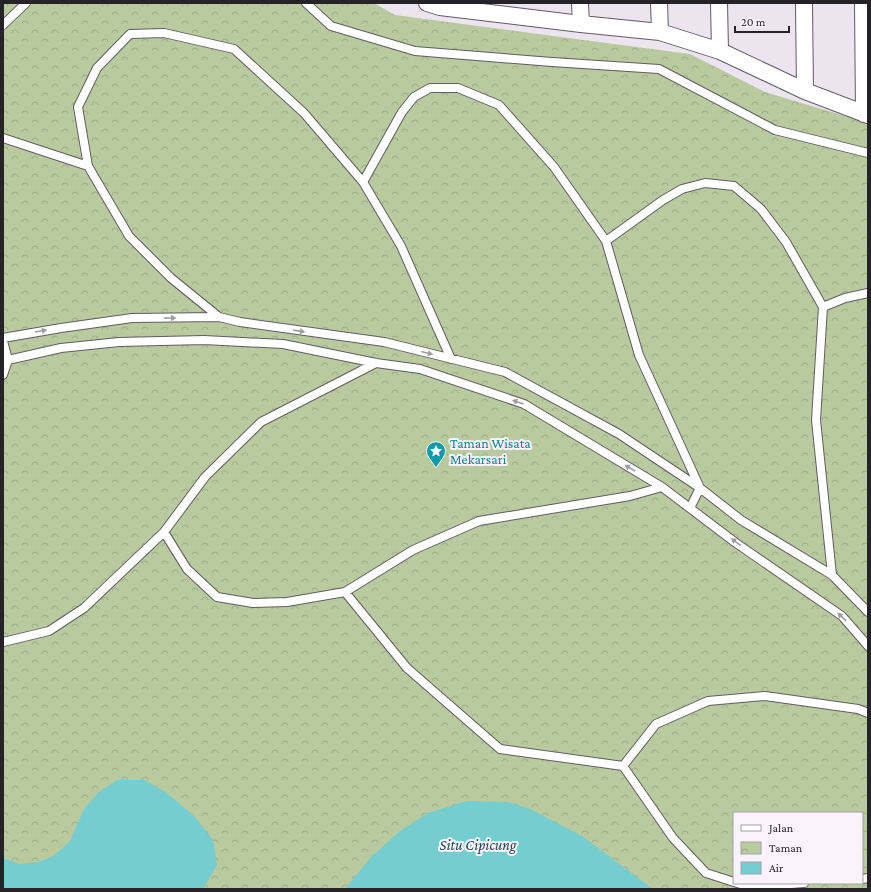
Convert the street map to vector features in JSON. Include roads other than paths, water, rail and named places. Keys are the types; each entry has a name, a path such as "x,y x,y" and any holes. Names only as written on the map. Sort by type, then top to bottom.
{"street":[{"path":"427,3 440,7 490,8 581,24 660,32 720,50 805,91 866,115 863,3"},
{"path":"580,3 581,24"},
{"path":"659,3 660,32"},
{"path":"719,3 720,50"},
{"path":"804,3 805,91"}],"lane":[{"path":"3,25 26,3"},
{"path":"306,3 331,26 415,51 660,69 775,130 868,153"},
{"path":"219,317 170,278 129,236 88,166 78,108 97,68 130,34 164,33 234,49 304,113 363,182 401,246 451,359"},
{"path":"363,182 402,112 414,97 430,88 458,88 499,105 554,167 606,241 639,355 700,488"},
{"path":"3,138 88,166"},
{"path":"606,241 663,200 682,189 705,183 734,186 761,209 786,242 823,307 816,420 832,575"},
{"path":"823,307 845,298 868,293"},
{"path":"3,375 5,360 3,340 61,328 132,318 219,317 240,322 384,342 505,372 619,434 700,488 741,520 832,575 868,612"},
{"path":"5,360 61,348 120,342 204,340 283,344 376,363 420,369 524,404 662,487 736,543 842,616 868,646"},
{"path":"3,642 48,631 84,608 164,532 205,477 261,422 376,363"},
{"path":"164,532 187,569 217,597 253,603 287,602 345,592 414,550 478,521 630,496 662,487"},
{"path":"690,508 700,488"},
{"path":"345,592 407,668 500,749 623,766 673,838 706,873 733,882"},
{"path":"623,766 656,724 708,701 765,696 858,709 868,713"},
{"path":"741,884 751,887 791,884"}],"water":[{"path":"117,780 144,780 166,792 195,817 213,840 217,865 203,889 3,889 3,858 19,864 39,862 55,855 70,841 84,809 99,792"},
{"name":"Situ Cipicung","path":"467,801 509,802 530,809 582,836 653,889 345,889 371,857 400,831 428,813"}],"place":[{"name":"Taman Wisata Mekarsari","path":"436,468"}]}
